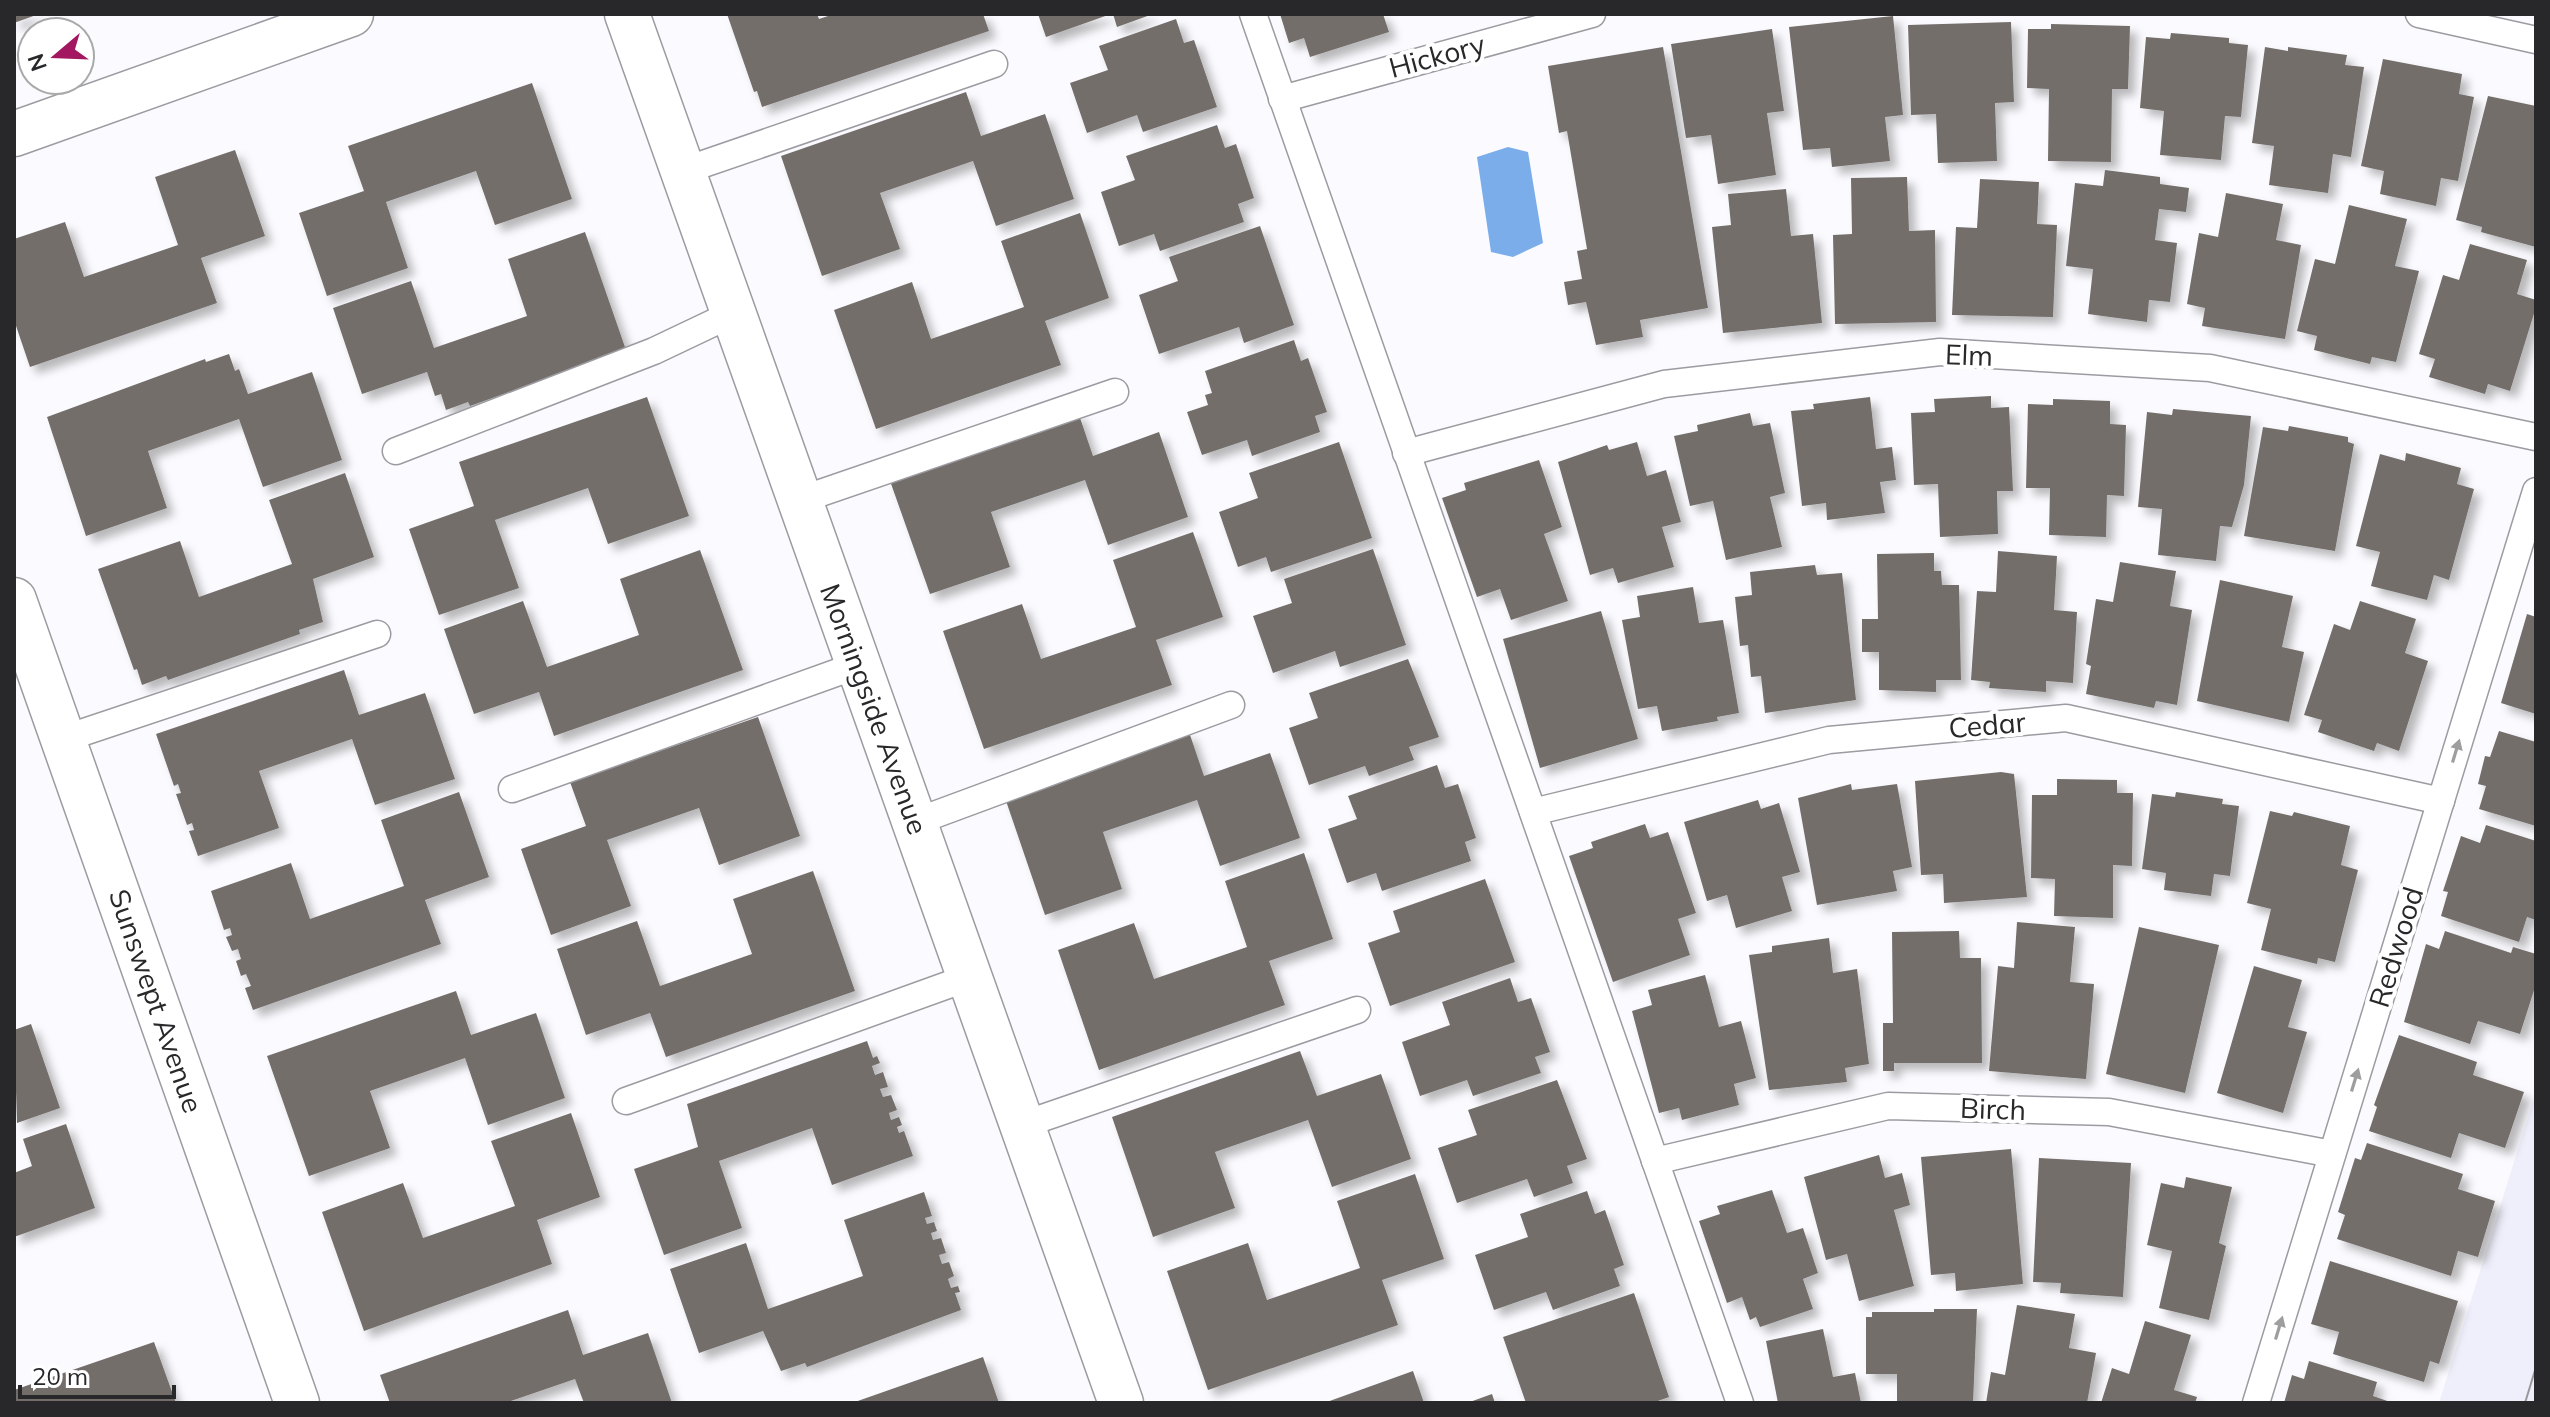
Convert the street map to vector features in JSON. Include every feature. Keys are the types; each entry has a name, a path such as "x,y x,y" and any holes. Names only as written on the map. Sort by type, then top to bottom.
{"street":[{"path":"14,134 351,14"},
{"name":"Morningside Avenue","path":"627,14 1121,1403"},
{"name":"Sunswept Avenue","path":"14,600 297,1403"}],"lane":[{"path":"1253,14 1740,1403"},
{"name":"Hickory","path":"1282,99 1592,14"},
{"path":"2419,14 2536,40"},
{"path":"683,171 994,64"},
{"path":"396,451 654,351 734,313"},
{"name":"Elm","path":"1406,453 1664,384 1940,352 2210,368 2536,437"},
{"path":"800,500 1115,392"},
{"name":"Redwood","path":"2256,1403 2536,491"},
{"path":"63,739 377,634"},
{"path":"512,789 858,665"},
{"path":"915,822 1231,705"},
{"name":"Cedar","path":"1533,812 1829,740 2066,718 2441,801"},
{"path":"626,1101 970,977"},
{"path":"1022,1125 1357,1010"},
{"name":"Birch","path":"1655,1161 1888,1106 2109,1112 2332,1154"}],"shaded area":[{"path":"2536,1091 2536,1403 2439,1403"}],"water":[{"path":"1508,147 1528,152 1543,243 1513,257 1491,252 1477,157"}],"building":[{"path":"14,14 39,14 16,16 14,23"},
{"path":"727,14 817,14 819,19 834,14 983,14 989,31 762,107"},
{"path":"1038,14 1111,14 1046,37"},
{"path":"1113,14 1153,14 1117,27"},
{"path":"1280,14 1383,14 1389,32 1310,57 1304,38 1289,43"},
{"path":"1893,16 1903,115 1885,117 1890,161 1832,167 1830,148 1803,150 1789,27"},
{"path":"1176,19 1184,43 1194,40 1217,107 1143,132 1137,115 1087,133 1070,83 1108,70 1099,46"},
{"path":"2011,22 2014,102 1995,103 1997,161 1938,163 1936,114 1911,115 1908,25"},
{"path":"2051,24 2130,26 2128,89 2112,89 2111,162 2048,161 2049,89 2027,88 2028,29 2051,29"},
{"path":"1772,29 1784,111 1767,113 1776,175 1718,184 1711,135 1686,138 1671,44"},
{"path":"2171,33 2229,38 2229,43 2248,45 2241,117 2225,116 2221,160 2160,155 2164,111 2140,108 2146,37 2170,39"},
{"path":"1663,47 1708,308 1640,320 1643,337 1596,345 1586,302 1568,305 1564,282 1582,279 1577,251 1587,249 1567,131 1559,133 1548,66"},
{"path":"2265,47 2347,55 2345,65 2364,67 2351,157 2333,154 2328,193 2269,185 2274,146 2252,143"},
{"path":"2383,59 2462,74 2459,94 2474,97 2458,181 2441,178 2436,206 2380,194 2384,171 2361,166"},
{"path":"532,83 572,199 495,225 476,171 386,202 408,268 327,296 299,213 364,191 348,146"},
{"path":"966,92 981,136 1045,114 1074,199 996,226 973,161 880,193 900,249 822,276 781,156"},
{"path":"2488,96 2536,106 2536,247 2481,232 2482,227 2456,220"},
{"path":"1217,125 1225,148 1236,144 1254,198 1238,204 1244,222 1160,251 1154,234 1119,246 1101,192 1135,180 1126,156"},
{"path":"235,150 265,236 201,258 217,303 30,367 14,320 14,239 65,222 84,277 178,245 155,177"},
{"path":"2105,170 2160,177 2160,184 2189,188 2186,212 2159,209 2155,240 2177,243 2170,302 2149,300 2147,322 2088,314 2093,269 2066,266 2075,183 2103,186"},
{"path":"1907,177 1909,231 1935,230 1936,322 1835,324 1833,235 1852,234 1851,178"},
{"path":"1980,179 2039,182 2037,224 2057,225 2053,317 1952,315 1956,227 1977,228"},
{"path":"1786,189 1791,236 1813,234 1822,323 1723,333 1712,227 1731,225 1728,194"},
{"path":"2226,193 2283,204 2276,240 2301,245 2285,339 2202,326 2205,308 2187,304 2199,233 2218,237"},
{"path":"2349,205 2407,219 2395,266 2419,271 2396,362 2372,357 2370,364 2314,350 2317,336 2297,331 2315,259 2335,264"},
{"path":"1080,213 1109,298 1045,321 1061,365 876,429 834,310 912,282 931,339 1024,307 1001,241"},
{"path":"1260,226 1294,325 1244,343 1239,327 1159,354 1139,295 1178,281 1169,257"},
{"path":"585,232 626,350 470,406 468,402 446,410 441,394 435,396 427,372 362,394 333,308 411,281 434,348 527,316 508,259"},
{"path":"2470,244 2527,260 2517,294 2536,300 2536,307 2510,391 2488,384 2485,394 2429,377 2435,359 2419,354 2443,275 2459,280"},
{"path":"1294,340 1301,361 1308,358 1327,412 1315,416 1320,432 1252,456 1247,440 1202,455 1187,412 1208,405 1205,395 1212,393 1205,371"},
{"path":"229,354 235,371 239,369 248,394 312,372 342,460 263,487 239,419 148,451 167,508 86,536 47,417 205,359 206,362"},
{"path":"1991,396 1991,408 2009,407 2013,491 1997,491 1998,534 1940,537 1938,484 1914,485 1911,413 1935,412 1934,399"},
{"path":"647,397 689,516 608,544 588,488 495,520 519,588 439,615 409,529 474,506 459,462"},
{"path":"1870,397 1876,449 1892,447 1896,480 1880,482 1885,513 1827,520 1826,503 1802,506 1791,411 1814,409 1813,404"},
{"path":"2053,399 2110,401 2110,424 2126,425 2124,496 2107,495 2106,537 2049,535 2050,488 2026,488 2028,404 2053,405"},
{"path":"2173,409 2251,416 2244,485 2232,527 2220,526 2216,561 2158,555 2162,509 2138,507 2147,412 2172,415"},
{"path":"1078,412 1093,456 1159,432 1188,517 1108,545 1085,480 991,512 1010,567 930,594 889,478"},
{"path":"1750,413 1753,426 1770,423 1785,493 1770,497 1782,547 1726,560 1713,501 1690,506 1674,436 1698,431 1697,425"},
{"path":"2289,426 2348,437 2348,442 2354,444 2335,551 2244,536 2263,427 2288,431"},
{"path":"1339,442 1372,538 1271,572 1266,557 1238,567 1219,512 1258,498 1249,473"},
{"path":"1637,442 1647,476 1666,470 1681,522 1662,527 1674,567 1618,583 1613,568 1590,575 1558,462 1607,445 1609,450"},
{"path":"2406,453 2461,468 2457,484 2474,489 2449,580 2434,575 2427,600 2371,586 2380,552 2356,546 2380,454 2405,461"},
{"path":"1539,460 1562,527 1544,534 1568,601 1511,620 1500,589 1477,597 1442,498 1466,490 1464,483"},
{"path":"345,473 374,557 313,579 323,622 299,630 300,634 168,680 166,676 142,685 98,569 180,541 199,597 292,564 269,500"},
{"path":"1193,532 1223,617 1156,640 1172,685 984,749 943,631 1022,604 1041,659 1136,627 1113,560"},
{"path":"1373,549 1406,645 1340,667 1335,651 1273,673 1253,616 1292,603 1284,579"},
{"path":"700,550 743,670 554,736 539,692 474,714 444,629 523,601 547,667 639,635 620,579"},
{"path":"1998,551 2057,556 2054,610 2077,612 2073,683 2046,681 2046,692 1989,688 1990,682 1971,680 1977,591 1996,592"},
{"path":"1934,553 1934,571 1941,571 1942,585 1959,585 1961,680 1936,680 1936,692 1879,690 1879,652 1862,652 1862,619 1878,619 1877,554"},
{"path":"2120,562 2176,571 2170,606 2192,610 2177,705 2156,701 2154,708 2086,694 2091,666 2086,664 2096,599 2113,602"},
{"path":"1815,565 1817,575 1842,573 1856,700 1765,713 1761,676 1751,677 1748,645 1740,646 1735,597 1752,595 1750,572"},
{"path":"2220,580 2293,596 2282,647 2304,652 2289,722 2197,701"},
{"path":"1693,587 1699,623 1723,620 1739,713 1717,717 1718,721 1662,731 1657,706 1638,709 1622,620 1640,617 1637,596"},
{"path":"2360,601 2416,619 2405,653 2428,661 2399,751 2377,743 2374,751 2318,732 2322,720 2304,715 2334,624 2350,630"},
{"path":"1601,611 1638,739 1540,768 1503,639"},
{"path":"2527,614 2536,617 2536,714 2501,703"},
{"path":"1408,659 1439,737 1409,747 1414,760 1369,776 1365,766 1309,785 1289,728 1318,718 1309,693"},
{"path":"344,670 359,715 425,693 455,779 375,805 352,739 259,771 279,828 198,856 189,831 194,830 192,823 187,825 176,794 181,793 178,784 174,786 156,734"},
{"path":"758,717 800,836 719,865 699,808 607,840 631,906 551,935 521,849 586,826 570,782"},
{"path":"2499,731 2536,742 2536,826 2479,809 2486,786 2478,784 2485,756 2490,757"},
{"path":"1189,732 1204,776 1270,753 1300,838 1220,866 1197,800 1103,832 1122,889 1045,915 1004,795"},
{"path":"1437,765 1445,788 1458,784 1476,838 1465,842 1471,861 1382,891 1376,873 1347,883 1328,829 1357,819 1348,796"},
{"path":"2001,772 2014,774 2027,897 1944,903 1943,874 1921,875 1915,781"},
{"path":"2057,779 2117,780 2117,793 2133,793 2132,866 2113,865 2113,918 2054,916 2055,879 2031,878 2032,795 2057,795"},
{"path":"1851,784 1852,790 1897,784 1912,867 1893,871 1897,891 1817,905 1798,798"},
{"path":"459,792 489,877 425,900 441,944 253,1010 245,988 251,986 246,974 241,976 236,961 241,959 238,949 232,951 226,937 232,935 230,928 224,930 211,891 291,863 310,919 404,886 381,820"},
{"path":"2176,792 2223,799 2222,804 2239,806 2230,876 2214,874 2211,896 2164,890 2166,873 2142,869 2152,794 2175,797"},
{"path":"1758,800 1761,809 1779,803 1800,872 1782,877 1792,911 1736,928 1727,895 1707,901 1684,822"},
{"path":"2270,811 2292,816 2294,812 2350,826 2341,865 2358,870 2335,962 2318,958 2317,964 2261,950 2271,909 2247,903"},
{"path":"1645,824 1650,838 1668,832 1696,913 1678,919 1690,955 1613,982 1569,856 1593,848 1591,842"},
{"path":"2486,825 2536,841 2536,920 2527,917 2519,942 2441,916 2448,892 2443,891 2461,836 2480,843"},
{"path":"1304,853 1333,939 1269,961 1285,1005 1099,1070 1058,950 1134,923 1154,979 1247,947 1225,881"},
{"path":"813,871 855,991 666,1057 650,1013 586,1035 557,949 637,921 660,986 752,954 733,899"},
{"path":"1485,879 1515,962 1390,1006 1368,943 1400,932 1393,911"},
{"path":"2017,922 2075,927 2070,982 2094,984 2086,1079 1989,1071 1998,966 2014,968"},
{"path":"2139,927 2219,945 2185,1093 2106,1074"},
{"path":"1959,931 1960,958 1981,958 1982,1063 1894,1063 1894,1071 1883,1071 1883,1023 1893,1023 1892,932"},
{"path":"2445,931 2511,953 2513,947 2536,954 2536,984 2520,1034 2478,1021 2470,1044 2404,1022 2426,944 2439,949"},
{"path":"1829,938 1833,973 1857,969 1869,1064 1845,1068 1847,1082 1769,1090 1749,955 1772,952 1772,946"},
{"path":"2254,966 2302,980 2288,1027 2307,1032 2283,1113 2217,1093"},
{"path":"1705,975 1719,1027 1741,1021 1756,1078 1734,1084 1739,1105 1682,1120 1679,1108 1659,1113 1632,1011 1652,1005 1648,990"},
{"path":"1510,978 1518,1002 1531,998 1550,1052 1535,1057 1541,1073 1473,1096 1467,1080 1420,1096 1402,1042 1450,1025 1442,1002"},
{"path":"456,991 471,1035 536,1013 565,1098 488,1125 465,1058 370,1091 390,1148 309,1176 267,1056"},
{"path":"31,1024 60,1108 17,1123 14,1030"},
{"path":"2399,1035 2477,1062 2473,1075 2524,1092 2505,1148 2459,1133 2451,1158 2369,1131 2377,1107 2374,1105"},
{"path":"867,1041 873,1058 877,1056 880,1063 872,1066 875,1075 883,1072 888,1087 880,1089 883,1097 891,1095 897,1110 889,1113 891,1120 899,1117 902,1125 897,1127 899,1133 904,1131 913,1156 832,1185 812,1128 719,1161 742,1228 664,1255 634,1169 698,1147 687,1104"},
{"path":"1300,1051 1317,1096 1381,1074 1411,1159 1332,1187 1308,1120 1215,1152 1235,1208 1153,1237 1112,1117"},
{"path":"1557,1080 1587,1159 1567,1166 1573,1183 1534,1197 1527,1179 1457,1203 1438,1148 1477,1135 1468,1110"},
{"path":"571,1113 600,1197 537,1220 552,1264 364,1331 322,1212 403,1183 423,1238 515,1206 491,1141"},
{"path":"66,1124 95,1208 14,1237 14,1173 32,1166 23,1139"},
{"path":"2367,1143 2463,1174 2458,1189 2495,1201 2478,1257 2458,1251 2451,1276 2337,1239 2345,1215 2338,1212 2355,1158 2361,1160"},
{"path":"2011,1149 2023,1284 1956,1291 1955,1273 1931,1275 1921,1157"},
{"path":"1879,1155 1885,1178 1902,1173 1910,1205 1894,1210 1914,1286 1859,1301 1847,1254 1826,1260 1804,1177"},
{"path":"2039,1158 2131,1163 2123,1297 2060,1293 2061,1283 2033,1282"},
{"path":"1415,1174 1444,1259 1382,1280 1398,1325 1208,1390 1167,1271 1248,1243 1267,1300 1360,1268 1337,1201"},
{"path":"2186,1177 2232,1187 2219,1243 2226,1246 2209,1320 2159,1308 2172,1251 2147,1245 2161,1183 2184,1188"},
{"path":"1772,1190 1787,1233 1803,1228 1818,1273 1803,1279 1813,1309 1760,1327 1756,1317 1750,1320 1742,1297 1727,1303 1699,1221 1720,1214 1717,1206"},
{"path":"1587,1191 1595,1214 1605,1210 1624,1265 1614,1269 1620,1286 1553,1310 1546,1292 1494,1310 1475,1255 1528,1237 1520,1214"},
{"path":"924,1192 932,1216 925,1218 927,1224 934,1222 937,1231 931,1233 933,1240 941,1238 946,1253 939,1255 942,1264 949,1262 954,1276 948,1279 951,1288 958,1286 960,1292 955,1293 961,1310 807,1367 805,1363 781,1371 763,1331 699,1353 670,1269 746,1243 768,1309 863,1276 844,1220"},
{"path":"2330,1261 2458,1301 2439,1364 2430,1361 2424,1382 2333,1354 2339,1332 2311,1324"},
{"path":"1634,1293 1669,1397 1652,1403 1526,1403 1503,1337"},
{"path":"2017,1305 2075,1314 2069,1348 2096,1353 2087,1403 1986,1403 1991,1372 2005,1375"},
{"path":"1934,1309 1977,1309 1973,1403 1897,1403 1897,1374 1866,1374 1866,1317 1872,1317 1872,1312 1934,1312"},
{"path":"568,1310 583,1355 648,1333 672,1403 584,1403 575,1379 505,1403 390,1403 380,1375"},
{"path":"2145,1321 2191,1335 2174,1390 2197,1397 2195,1403 2101,1403 2112,1368 2129,1374"},
{"path":"1823,1329 1833,1377 1855,1373 1861,1403 1778,1403 1766,1341"},
{"path":"154,1342 176,1403 14,1403 14,1390"},
{"path":"983,1357 999,1403 852,1403"},
{"path":"2309,1361 2377,1382 2373,1396 2393,1403 2284,1403 2292,1375 2304,1379"},
{"path":"1413,1371 1424,1403 1324,1403"},
{"path":"1492,1394 1495,1403 1467,1403"}],"tram line":[{"path":"2525,1403 2536,1367"}]}
